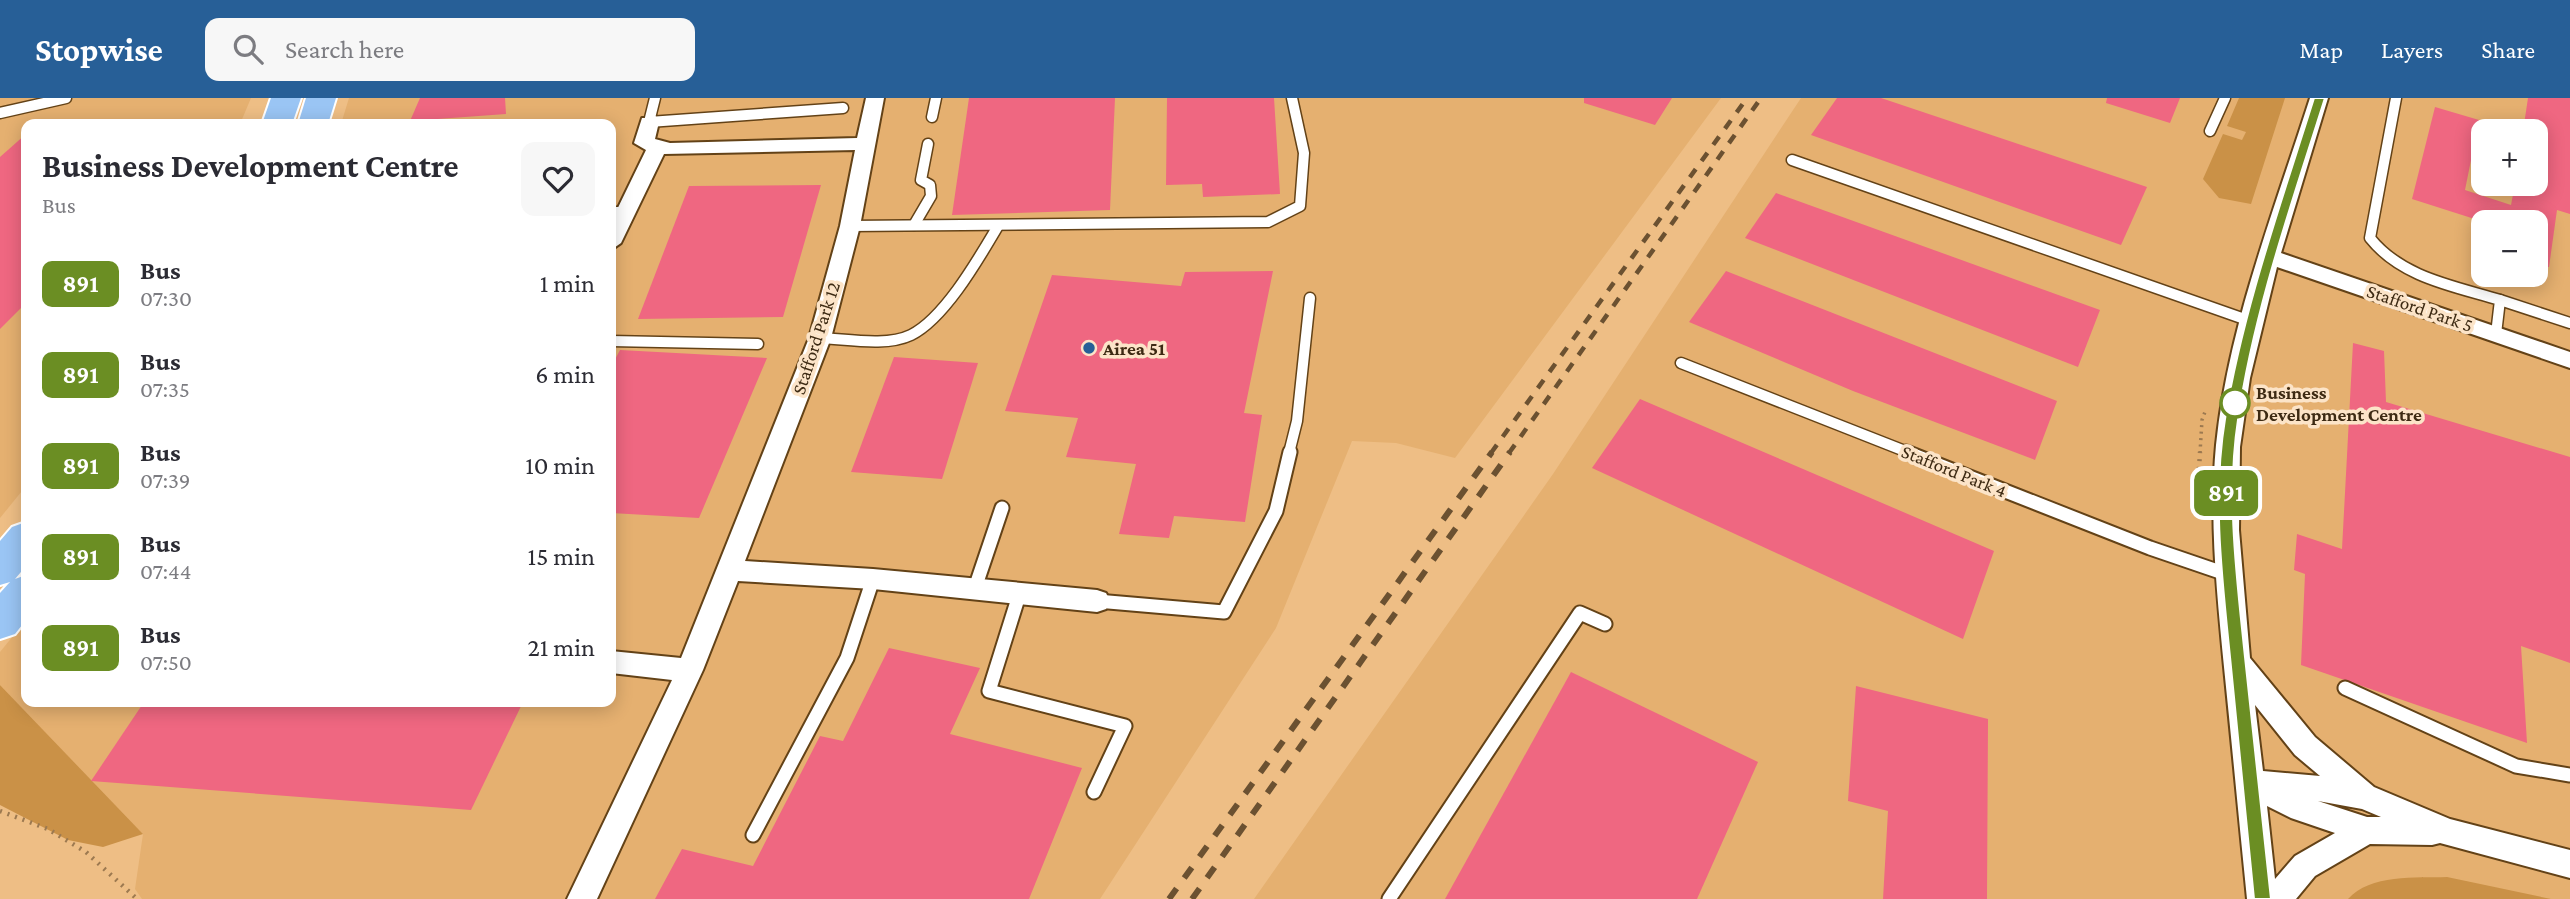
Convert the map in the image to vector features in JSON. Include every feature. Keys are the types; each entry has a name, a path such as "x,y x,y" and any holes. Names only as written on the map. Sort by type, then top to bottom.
{"highway":[{"path":"279,119 286,98"},
{"path":"315,119 321,98"},
{"path":"0,569 21,544"},
{"path":"0,622 21,598"}],"street":[{"name":"Stafford Park 12","path":"582,899 690,670 820,338 850,226 875,98"},
{"path":"2262,899 2229,575 2226,489 2231,420 2254,322 2270,257 2319,98"},
{"path":"649,122 644,143 670,149 867,144"},
{"path":"618,212 657,147"},
{"name":"Stafford Park 5","path":"2270,257 2570,360"},
{"path":"730,570 873,579 1097,601"},
{"path":"616,663 690,670"},
{"path":"2238,663 2305,746 2364,796"},
{"path":"2250,783 2298,785 2364,796 2447,832 2570,864"},
{"path":"2250,783 2301,808 2367,830 2447,832"},
{"path":"2277,899 2305,866 2367,830"}],"lane":[{"path":"0,113 66,98"},
{"path":"655,98 649,122 842,108"},
{"path":"932,117 936,98"},
{"path":"850,226 1268,222 1300,206 1304,153 1292,98"},
{"path":"2210,131 2225,98"},
{"path":"2396,98 2370,238 2379,253 2397,266 2570,323"},
{"path":"914,225 931,196 930,185 921,180 928,144"},
{"path":"1791,160 2254,322"},
{"path":"820,338 857,340 911,336 936,313 981,255 998,226"},
{"path":"1097,601 1224,612 1276,511 1297,421 1310,298"},
{"path":"2496,334 2500,300"},
{"path":"616,341 758,344"},
{"name":"Stafford Park 4","path":"1681,363 2150,548 2229,575"},
{"path":"975,588 1002,508"},
{"path":"753,835 847,659 873,579"},
{"path":"1020,592 989,691 1125,726 1094,792"},
{"path":"1389,899 1580,613 1605,624"},
{"path":"2345,688 2516,766 2570,775"}],"path":[{"path":"0,811 48,829 86,852 137,899"}],"shaded area":[{"path":"0,98 251,98 242,119 21,119 21,492 0,518"},
{"path":"349,98 1721,98 1455,458 1396,443 1352,441 1276,628 1100,899 142,899 135,889 143,834 21,707 616,707 616,119 343,119"},
{"path":"1801,98 2570,98 2570,899 1254,899 1553,474"},
{"path":"2239,98 2285,98 2251,204 2219,198 2203,179 2223,134 2242,140 2246,132 2227,126"},
{"path":"21,626 21,707 0,685 0,652"},
{"path":"0,685 143,834 103,847 68,840 0,805"},
{"path":"2447,877 2551,899 2348,899 2368,885 2381,881"}],"building":[{"path":"420,98 505,98 506,114 411,119"},
{"path":"969,98 1115,98 1110,210 952,215"},
{"path":"1167,98 1274,98 1280,194 1203,197 1202,184 1166,185"},
{"path":"1584,98 1672,98 1655,125 1584,103"},
{"path":"1837,98 1881,98 2147,187 2121,245 1811,135"},
{"path":"2107,98 2180,98 2170,123 2106,103"},
{"path":"2528,98 2570,98 2570,214 2557,210 2549,267 2548,210 2471,210 2471,218 2412,199 2435,107 2476,119 2471,119 2471,160 2465,190 2471,192 2471,196 2483,196 2511,205 2513,196 2548,196 2548,119 2525,119"},
{"path":"21,138 21,308 0,329 0,157"},
{"path":"821,185 783,317 638,319 689,186"},
{"path":"1776,193 2100,310 2078,367 1745,238"},
{"path":"1273,271 1244,413 1262,415 1245,522 1174,516 1169,538 1119,534 1136,464 1066,457 1078,418 1005,411 1052,275 1181,286 1185,272"},
{"path":"1726,271 2057,401 2035,460 1853,391 1689,322"},
{"path":"2353,343 2384,351 2386,402 2570,457 2570,663 2521,646 2527,743 2301,665 2305,574 2294,570 2297,534 2342,549"},
{"path":"620,350 767,358 699,518 616,513 616,358"},
{"path":"894,357 978,363 942,479 851,472"},
{"path":"1640,399 1994,551 1963,639 1592,468"},
{"path":"889,648 980,668 950,734 1082,768 1029,899 655,899 682,849 753,866 820,736 843,741"},
{"path":"1571,672 1758,762 1697,899 1445,899"},
{"path":"1856,686 1988,719 1987,899 1883,899 1888,811 1848,801"},
{"path":"141,707 521,707 471,810 91,781"}],"railway":[{"path":"1491,453 1747,98"},
{"path":"1509,453 1761,98"},
{"path":"1169,899 1492,452"},
{"path":"1192,899 1510,452"}],"bus line":[{"name":"891","path":"2262,899 2229,575 2226,489 2231,420 2254,322 2270,257 2319,98"}],"place":[{"name":"Airea 51","path":"1089,348"},
{"name":"Business Development Centre","path":"2235,403"}]}
